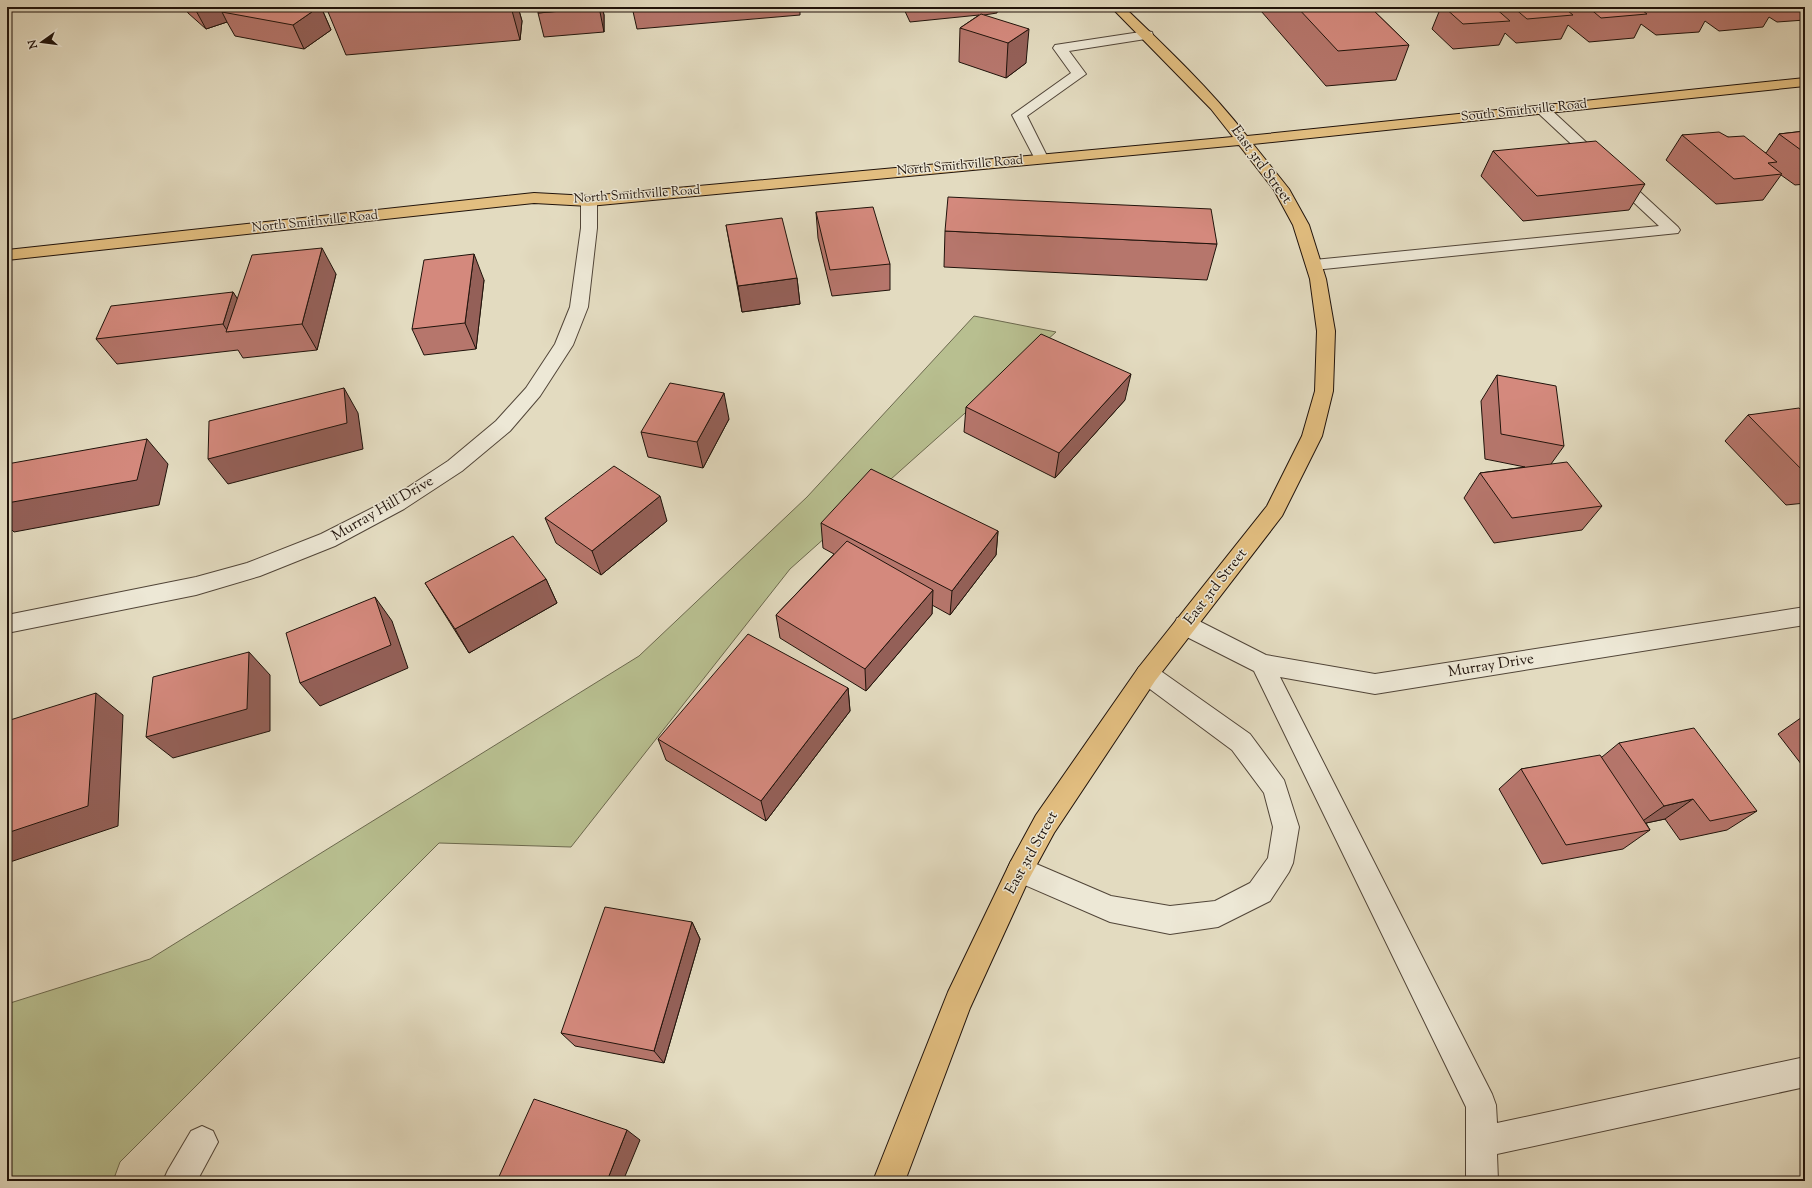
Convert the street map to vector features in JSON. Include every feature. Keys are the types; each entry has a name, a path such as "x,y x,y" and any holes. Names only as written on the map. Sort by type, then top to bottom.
{"main road":[{"name":"East 3rd Street","path":"889,1181 958,1002 1020,870 1045,824 1147,674 1275,511 1312,436 1324,391 1326,331 1318,279 1301,225 1281,189 1244,140 1209,98 1116,7"},
{"name":"South Smithville Road","path":"1244,140 1315,134 1805,82"},
{"name":"North Smithville Road","path":"7,254 534,198 589,201 1244,140"}],"street":[{"path":"1041,158 1019,115 1079,74 1060,48 1147,36"},
{"path":"1314,266 1672,230 1542,109"},
{"name":"Murray Hill Drive","path":"7,624 196,586 252,570 328,540 398,504 455,466 503,426 533,392 564,345 579,307 590,228 589,201"},
{"name":"Murray Drive","path":"1185,626 1262,664 1375,684 1805,616"},
{"path":"1262,664 1481,1105 1482,1181"},
{"path":"1020,870 1110,909 1170,920 1218,914 1260,892 1280,863 1286,827 1275,788 1241,742 1147,674"},
{"path":"1481,1142 1805,1072"},
{"path":"179,1181 202,1142"}],"green space":[{"path":"974,316 1056,332 790,569 571,847 439,843 120,1162 113,1181 7,1181 7,1004 150,959 639,656 807,497"}],"building":[{"path":"231,7 319,7 293,25 222,12"},
{"path":"538,7 599,7 599,8 538,13"},
{"path":"909,7 934,7 910,9"},
{"path":"1297,7 1370,7 1409,45 1338,51"},
{"path":"1444,7 1494,7 1510,21 1463,24"},
{"path":"1513,7 1563,7 1573,15 1527,19"},
{"path":"1588,7 1638,7 1647,14 1601,18"},
{"path":"1664,7 1712,7 1713,8 1670,11"},
{"path":"981,14 1029,29 1008,43 960,28"},
{"path":"1805,131 1805,153 1779,134"},
{"path":"1719,132 1728,137 1744,136 1777,162 1768,163 1782,174 1734,179 1682,135"},
{"path":"1596,141 1645,184 1537,196 1493,151"},
{"path":"948,197 1211,209 1217,244 945,231"},
{"path":"873,207 890,264 830,270 816,212"},
{"path":"782,218 797,278 738,286 726,225"},
{"path":"322,248 302,324 226,332 252,255"},
{"path":"474,254 465,323 412,329 424,260"},
{"path":"233,292 223,324 96,339 111,306"},
{"path":"1041,334 1131,374 1059,453 966,407"},
{"path":"1497,375 1556,386 1564,446 1501,434"},
{"path":"670,383 724,393 697,442 641,432"},
{"path":"344,388 347,423 208,459 209,421"},
{"path":"1799,408 1805,414 1805,473 1748,415"},
{"path":"147,439 137,480 7,503 7,464"},
{"path":"1567,462 1602,506 1512,518 1480,473"},
{"path":"614,466 660,496 592,551 545,518"},
{"path":"871,469 998,531 952,591 821,523"},
{"path":"513,536 546,579 455,629 425,583"},
{"path":"847,541 933,590 865,669 776,615"},
{"path":"375,597 391,645 300,683 286,633"},
{"path":"748,634 848,688 761,801 658,739"},
{"path":"249,652 247,709 146,737 153,677"},
{"path":"96,693 88,806 7,833 7,721"},
{"path":"1694,728 1757,811 1710,821 1693,799 1664,806 1619,743"},
{"path":"1600,755 1650,830 1566,845 1521,769"},
{"path":"605,907 692,922 654,1051 561,1033"},
{"path":"534,1099 627,1130 607,1181 497,1181"}]}
